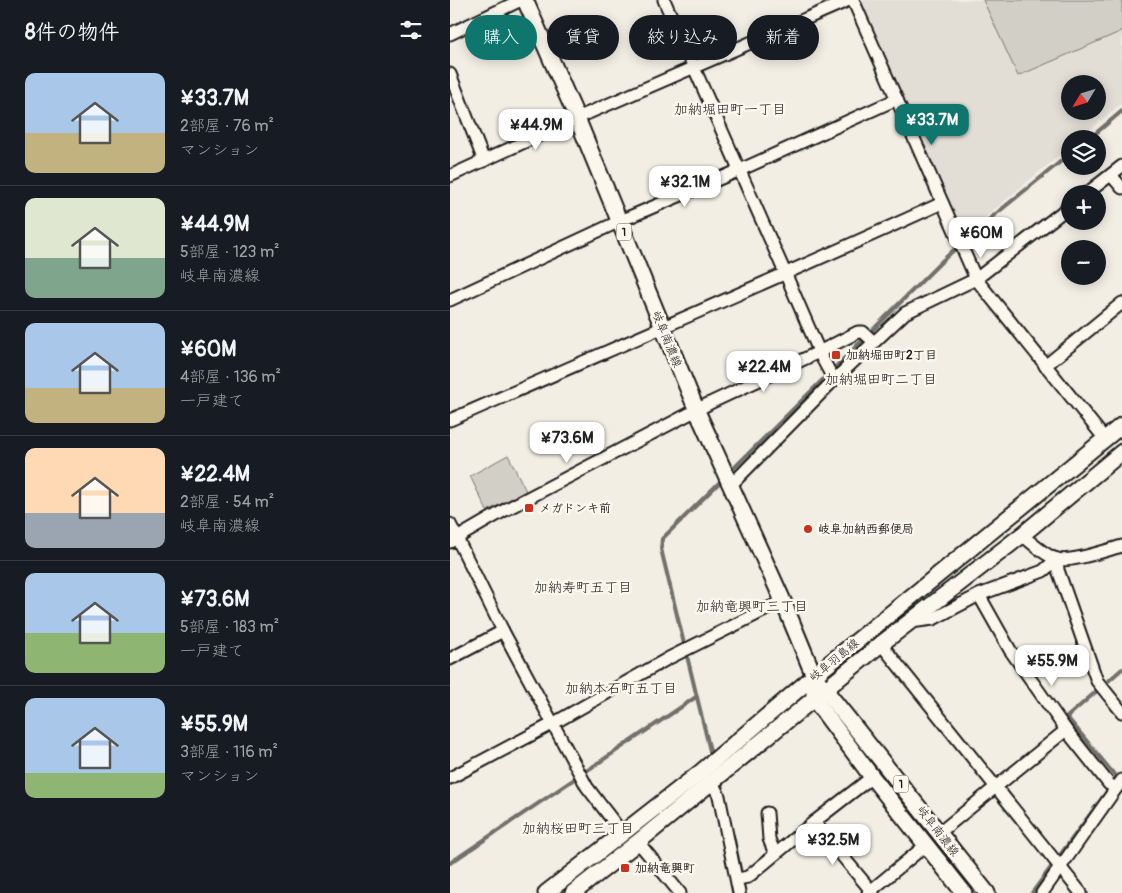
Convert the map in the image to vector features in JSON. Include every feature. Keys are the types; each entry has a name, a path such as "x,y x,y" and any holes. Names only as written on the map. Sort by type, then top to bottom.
{"main road":[{"name":"岐阜南濃線","path":"523,0 577,118 720,466 784,601 814,676 987,893"},
{"name":"岐阜羽島線","path":"546,893 701,772 814,676 1122,425"},
{"name":"岐阜羽島線","path":"573,893 881,644 1121,456"},
{"name":"岐阜南濃線","path":"814,676 814,699 872,777 964,893"}],"street":[{"path":"450,34 523,0"},
{"path":"664,0 819,352 831,375"},
{"path":"450,176 577,118 848,0"},
{"path":"852,0 976,279 1105,439"},
{"path":"450,74 484,161"},
{"path":"450,300 620,221 740,170 897,99"},
{"path":"1098,185 1122,166"},
{"path":"1111,175 1122,188"},
{"path":"450,420 942,204"},
{"path":"730,486 831,375 869,337 905,313 976,279 1061,213"},
{"path":"1045,366 1122,303"},
{"path":"453,540 505,510 710,403 858,332 869,337"},
{"path":"450,524 453,540 554,723 587,787 624,834"},
{"path":"1022,534 1043,552 1057,559 1067,560 1122,546"},
{"path":"910,622 934,619 980,595 1043,571 1057,559"},
{"path":"1057,559 1058,570 1097,681 1122,712"},
{"path":"980,595 1010,650 1066,730 1109,784 1119,784"},
{"path":"450,778 554,723 669,658 784,601"},
{"path":"450,659 503,631"},
{"path":"881,644 1081,893"},
{"path":"939,833 1066,730"},
{"path":"738,879 748,877 872,777"},
{"path":"712,782 719,796 738,879 739,893"},
{"path":"1042,893 1119,784"},
{"path":"767,813 769,839 775,854"},
{"path":"814,822 870,892 926,845"},
{"path":"638,842 680,893"}],"shaded area":[{"path":"860,0 1122,0 1122,103 1106,116 1106,75 1061,75 1061,120 1102,120 1090,130 1061,130 1061,154 964,235"},
{"path":"983,0 1122,0 1122,31 1018,76"},
{"path":"508,455 526,491 487,511 470,476"}],"waterway":[{"path":"1100,130 1122,111"},
{"path":"729,473 942,261 971,234 1061,161"},
{"path":"712,759 661,549 662,539 724,478"},
{"path":"1115,780 1117,778 1067,717 1122,669"},
{"path":"450,863 696,697"},
{"path":"720,779 724,797"},
{"path":"1032,893 1111,786"},
{"path":"733,835 745,893"}],"place":[{"name":"加納堀田町2丁目","path":"836,355"},
{"name":"メガドンキ前","path":"529,508"},
{"name":"岐阜加納西郵便局","path":"808,529"},
{"name":"加納竜興町","path":"625,868"}],"district":[{"name":"加納堀田町一丁目","path":"730,109"},
{"name":"加納堀田町二丁目","path":"881,379"},
{"name":"加納寿町五丁目","path":"583,587"},
{"name":"加納竜興町三丁目","path":"752,606"},
{"name":"加納本石町五丁目","path":"621,688"},
{"name":"加納桜田町三丁目","path":"578,828"}]}
